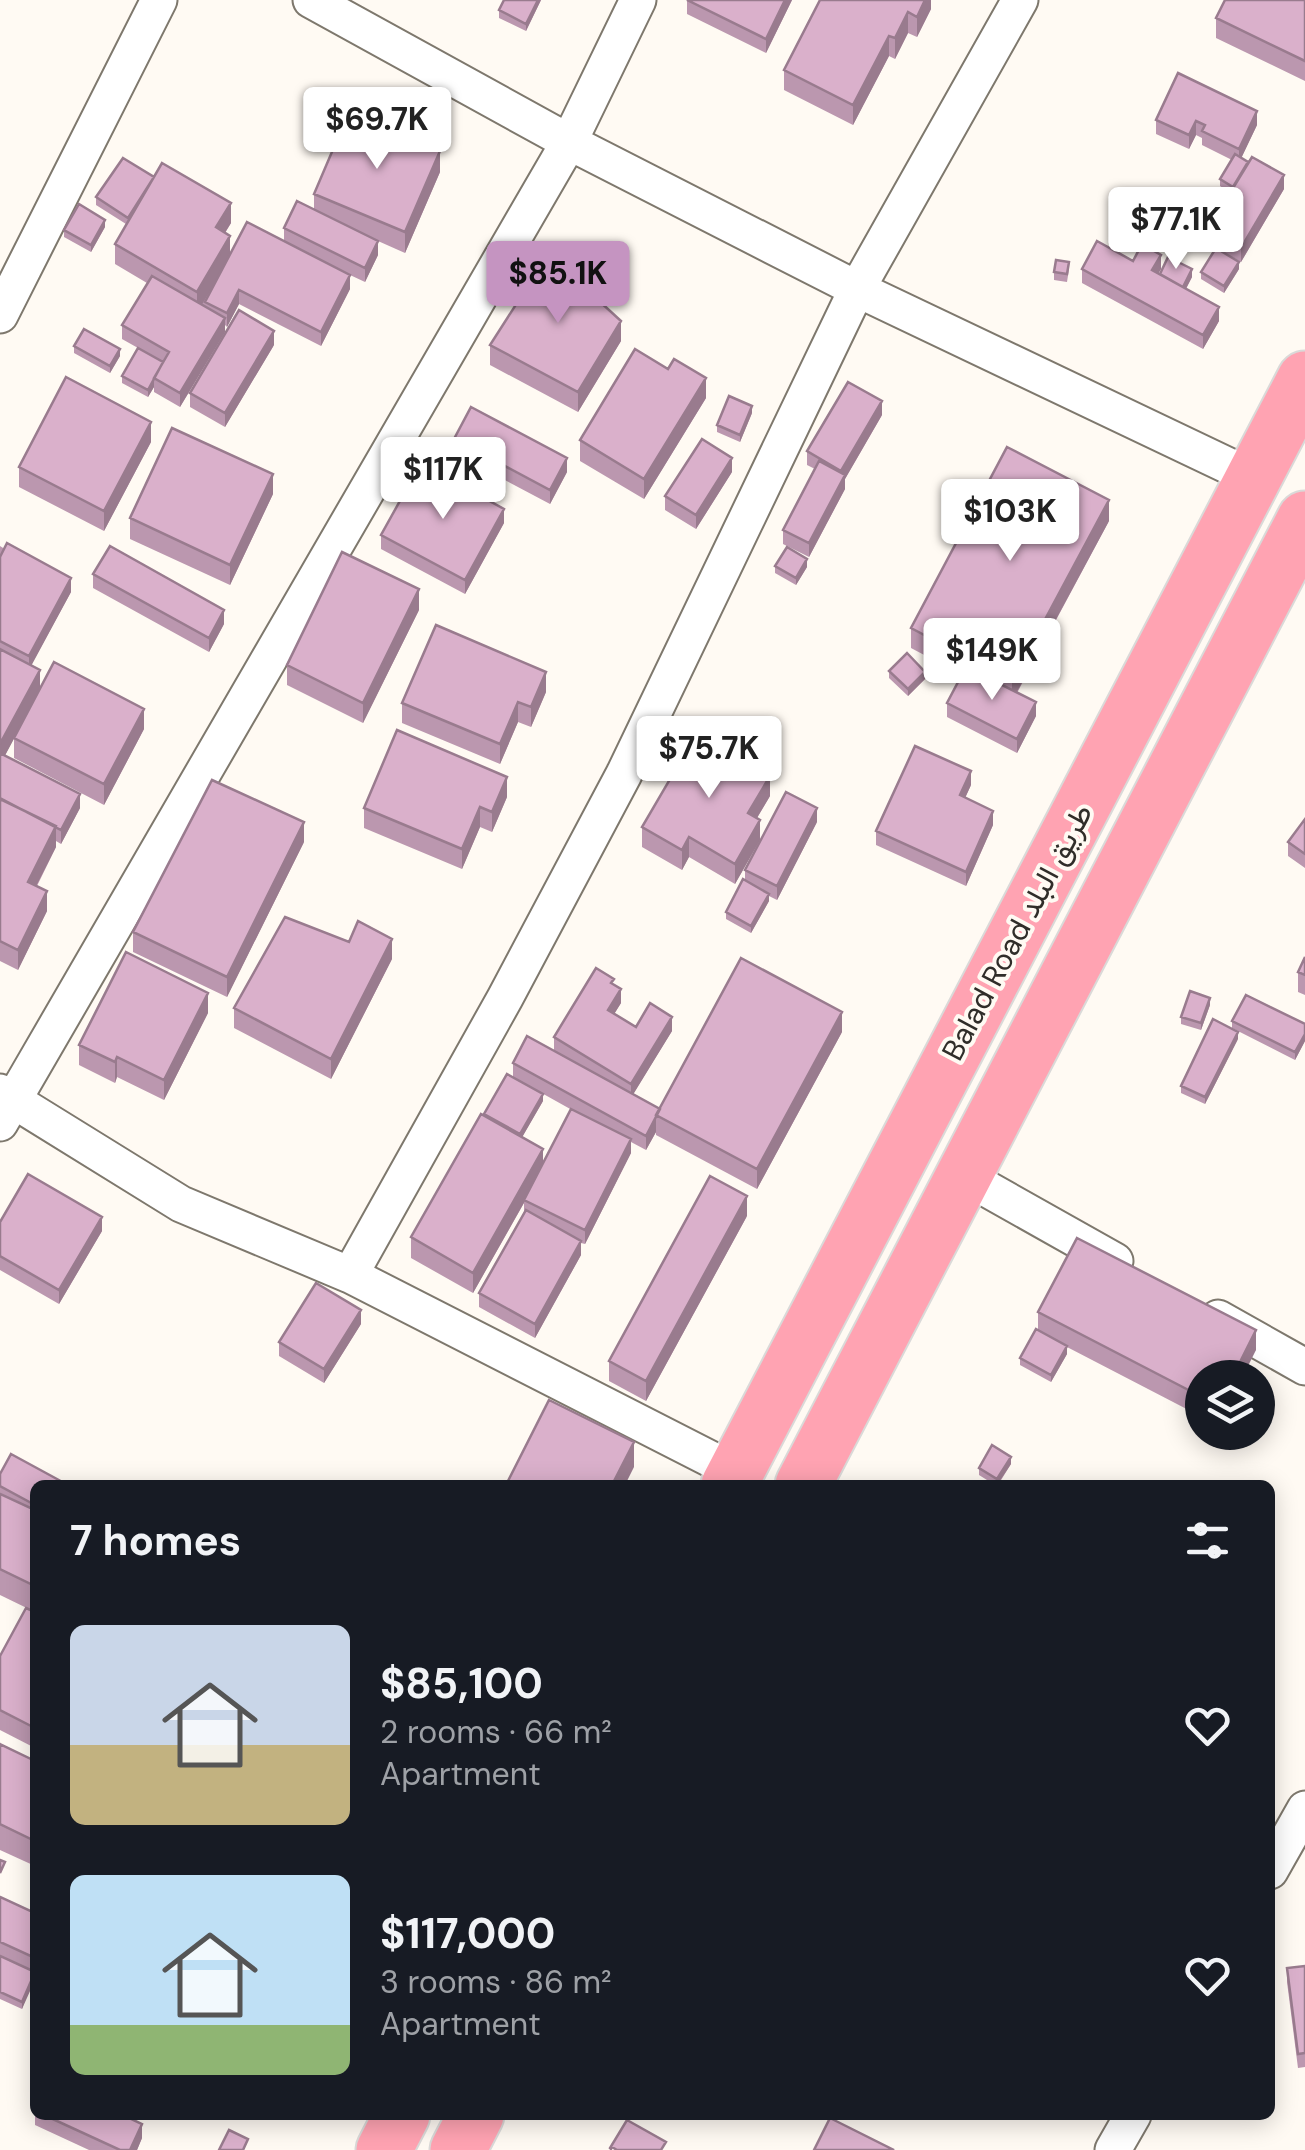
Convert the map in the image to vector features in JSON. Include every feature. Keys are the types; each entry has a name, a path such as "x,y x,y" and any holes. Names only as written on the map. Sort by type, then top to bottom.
{"highway":[{"name":"Balad Road طريق البلد","path":"733,1478 1305,380"},
{"path":"806,1480 1305,519"},
{"path":"384,2150 399,2120"},
{"path":"458,2150 473,2120"}],"street":[{"path":"0,315 160,0"},
{"path":"311,0 569,142 857,289 1254,478"},
{"path":"638,0 569,142 5,1105 182,1204 350,1275 733,1478"},
{"path":"350,1275 505,998 624,774 857,289 1020,0"},
{"path":"964,1176 1151,1281"},
{"path":"1186,1300 1305,1367"},
{"path":"1275,1862 1305,1809"},
{"path":"1114,2150 1130,2120"}],"building":[{"path":"504,0 538,0 526,24 499,10"},
{"path":"687,0 785,0 766,39"},
{"path":"820,0 925,0 917,17 908,12 895,38 889,36 853,105 784,70"},
{"path":"1225,0 1305,0 1305,61 1216,18"},
{"path":"1178,73 1257,111 1239,149 1202,131 1205,125 1196,121 1189,135 1156,120"},
{"path":"349,112 440,151 405,232 314,194"},
{"path":"1235,154 1248,162 1233,187 1220,179"},
{"path":"1252,157 1284,175 1241,248 1208,229"},
{"path":"123,158 154,177 128,218 96,197"},
{"path":"162,163 231,203 216,227 230,236 197,292 115,244"},
{"path":"297,201 378,241 365,268 284,228"},
{"path":"79,204 105,220 91,245 64,230"},
{"path":"247,222 350,275 321,332 239,290 227,313 205,302"},
{"path":"1097,241 1133,261 1142,244 1161,255 1152,270 1219,307 1203,335 1082,269"},
{"path":"1216,248 1239,262 1224,286 1201,272"},
{"path":"1168,257 1192,269 1183,287 1160,274"},
{"path":"1056,260 1069,262 1067,274 1054,272"},
{"path":"542,264 563,270 582,269 594,281 597,299 621,321 578,392 490,345"},
{"path":"152,276 225,318 180,393 154,378 169,352 122,325"},
{"path":"239,310 274,331 225,413 190,393"},
{"path":"84,329 120,349 110,366 74,346"},
{"path":"138,348 163,362 148,390 122,376"},
{"path":"635,349 668,369 674,359 706,378 644,479 580,440"},
{"path":"66,377 151,422 104,511 19,467"},
{"path":"848,382 882,401 841,471 807,451"},
{"path":"729,396 752,406 740,435 717,425"},
{"path":"471,407 567,458 550,490 454,439"},
{"path":"172,428 273,474 230,565 130,518"},
{"path":"702,439 732,458 696,515 665,496"},
{"path":"1007,447 1109,500 1012,681 911,628"},
{"path":"819,461 845,475 809,543 783,530"},
{"path":"421,463 504,509 465,580 381,535"},
{"path":"7,543 71,578 29,656 0,641 0,557"},
{"path":"110,546 224,610 209,638 93,574"},
{"path":"787,547 807,559 796,578 775,566"},
{"path":"342,552 419,589 363,703 287,665"},
{"path":"436,625 546,672 531,707 518,702 500,744 402,703"},
{"path":"0,649 40,670 0,744"},
{"path":"907,653 925,672 908,689 889,671"},
{"path":"54,662 144,709 104,784 14,738"},
{"path":"966,667 1036,702 1017,739 947,703"},
{"path":"397,730 507,777 492,812 480,807 462,849 364,808"},
{"path":"697,733 770,776 748,813 760,820 735,864 689,837 682,850 642,827"},
{"path":"915,746 971,771 960,795 993,811 966,872 876,831"},
{"path":"0,753 80,794 61,830 0,798"},
{"path":"212,780 304,822 227,977 133,932"},
{"path":"786,792 817,808 777,886 745,870"},
{"path":"0,799 56,826 28,882 47,891 18,950 0,941"},
{"path":"1305,819 1305,854 1288,842"},
{"path":"743,879 769,894 751,926 726,912"},
{"path":"285,917 349,942 358,921 392,939 331,1059 234,1008"},
{"path":"126,952 208,993 164,1080 117,1057 115,1062 79,1045"},
{"path":"1305,957 1305,975 1298,972"},
{"path":"741,958 842,1012 757,1169 656,1115"},
{"path":"596,968 614,979 611,983 621,989 608,1010 636,1027 650,1003 672,1017 631,1084 554,1037"},
{"path":"1190,991 1210,998 1201,1023 1181,1017"},
{"path":"1246,995 1305,1024 1305,1034 1295,1052 1232,1021"},
{"path":"1213,1019 1238,1032 1205,1097 1181,1086"},
{"path":"527,1036 660,1109 646,1136 513,1063"},
{"path":"507,1074 543,1094 520,1134 484,1114"},
{"path":"571,1109 631,1139 585,1230 524,1200"},
{"path":"481,1114 543,1149 473,1273 411,1237"},
{"path":"28,1174 102,1217 59,1290 0,1256 0,1222"},
{"path":"710,1176 747,1196 646,1381 609,1361"},
{"path":"526,1210 581,1241 535,1324 479,1293"},
{"path":"1077,1238 1256,1330 1241,1360 1185,1360 1185,1388 1038,1312"},
{"path":"316,1283 361,1310 324,1369 279,1342"},
{"path":"1036,1329 1067,1346 1051,1375 1020,1358"},
{"path":"549,1400 634,1442 615,1480 509,1480"},
{"path":"992,1445 1011,1457 997,1479 979,1468"},
{"path":"11,1454 59,1480 30,1480 30,1502 0,1486 0,1474"},
{"path":"0,1494 30,1508 30,1584 0,1569"},
{"path":"26,1608 30,1610 30,1725 0,1710 0,1656"},
{"path":"0,1744 30,1759 30,1839 0,1824"},
{"path":"0,1897 30,1911 30,1956 0,1942"},
{"path":"0,1956 30,1970 30,1984 22,2002 0,1992"},
{"path":"1305,1966 1305,2053 1298,2054 1287,1968"},
{"path":"55,2120 134,2120 142,2124 130,2150 120,2150"},
{"path":"627,2120 666,2142 661,2150 611,2149 610,2148"},
{"path":"829,2120 834,2120 894,2150 814,2150"},
{"path":"229,2130 248,2139 243,2150 219,2150"}]}
